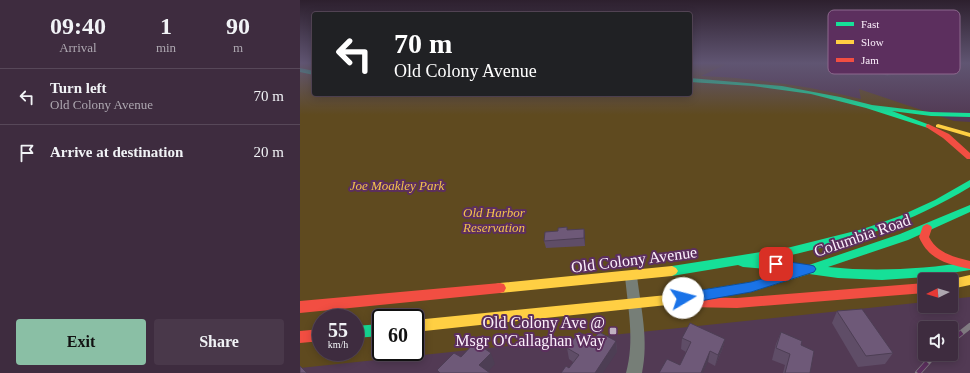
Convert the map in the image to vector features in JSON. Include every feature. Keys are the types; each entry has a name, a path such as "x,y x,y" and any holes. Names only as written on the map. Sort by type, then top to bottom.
{"main road":[{"path":"706,80 730,81 779,86 821,94 970,135"},
{"path":"869,106 931,114 970,115"},
{"path":"893,113 970,119"},
{"path":"893,113 941,132 970,157"},
{"path":"943,118 938,120 938,123 950,130"},
{"path":"970,148 970,157"},
{"name":"Columbia Road","path":"717,264 789,251 879,226 926,209 970,183"},
{"name":"Columbia Road","path":"667,300 751,287 810,269 927,228 970,208"},
{"path":"927,228 924,237 929,247 946,258 970,266"},
{"name":"Old Colony Avenue","path":"300,307 630,276 717,264 765,263 852,274 900,275 970,266"},
{"path":"958,283 970,280"},
{"path":"424,325 667,300 737,303 918,289"},
{"path":"300,337 312,336"}],"street":[{"path":"630,276 638,348 634,373"}],"green space":[{"name":"Old Harbor Reservation","path":"300,80 312,80 312,96 692,96 692,80 755,80 821,90 861,99 859,89 954,121 970,122 970,297 958,298 958,273 918,273 918,303 424,355 424,309 372,309 372,360 300,368"}],"building":[{"path":"567,227 567,230 584,229 584,238 544,241 545,232 558,231 558,228"},
{"path":"862,309 893,353 866,356 837,311"},
{"path":"690,323 725,339 718,355 710,351 701,373 659,373 667,359 680,365 691,342 682,338"},
{"path":"579,332 593,340 599,332 616,341 595,373 561,373 566,366 569,368 579,355 567,348"},
{"path":"781,332 802,341 801,345 814,351 810,373 785,373 790,354 776,348"},
{"path":"475,342 491,353 479,365 490,373 440,373 437,370 454,353 461,357"},
{"path":"300,366 307,373 300,373"}],"railway":[{"path":"958,335 970,326"},
{"path":"918,373 929,361"}],"traffic: fast":[{"path":"697,80 753,84 811,92 869,106 928,126"},
{"path":"872,107 931,114 970,115"},
{"path":"672,271 748,260 827,243 866,232 903,218 938,202 970,183"},
{"path":"705,294 751,287 810,269 904,237 970,208"},
{"path":"743,263 770,264 838,273 867,275 911,274 970,266"},
{"path":"364,331 372,331"}],"traffic: slow":[{"path":"938,126 970,135"},
{"path":"500,288 672,271"},
{"path":"958,283 970,280"},
{"path":"424,325 667,300 705,294"}],"traffic: jam":[{"path":"928,126 946,136 970,157"},
{"path":"927,228 924,237 931,249 949,260 970,265"},
{"path":"300,307 500,288"},
{"path":"687,302 737,303 918,289"},
{"path":"300,337 312,336"}],"place":[{"name":"Old Colony Ave @ Msgr O'Callaghan Way","path":"613,331"}],"route":[{"path":"683,298 751,287 810,269 776,264"}],"park label":[{"name":"Joe Moakley Park","path":"397,185"}]}
